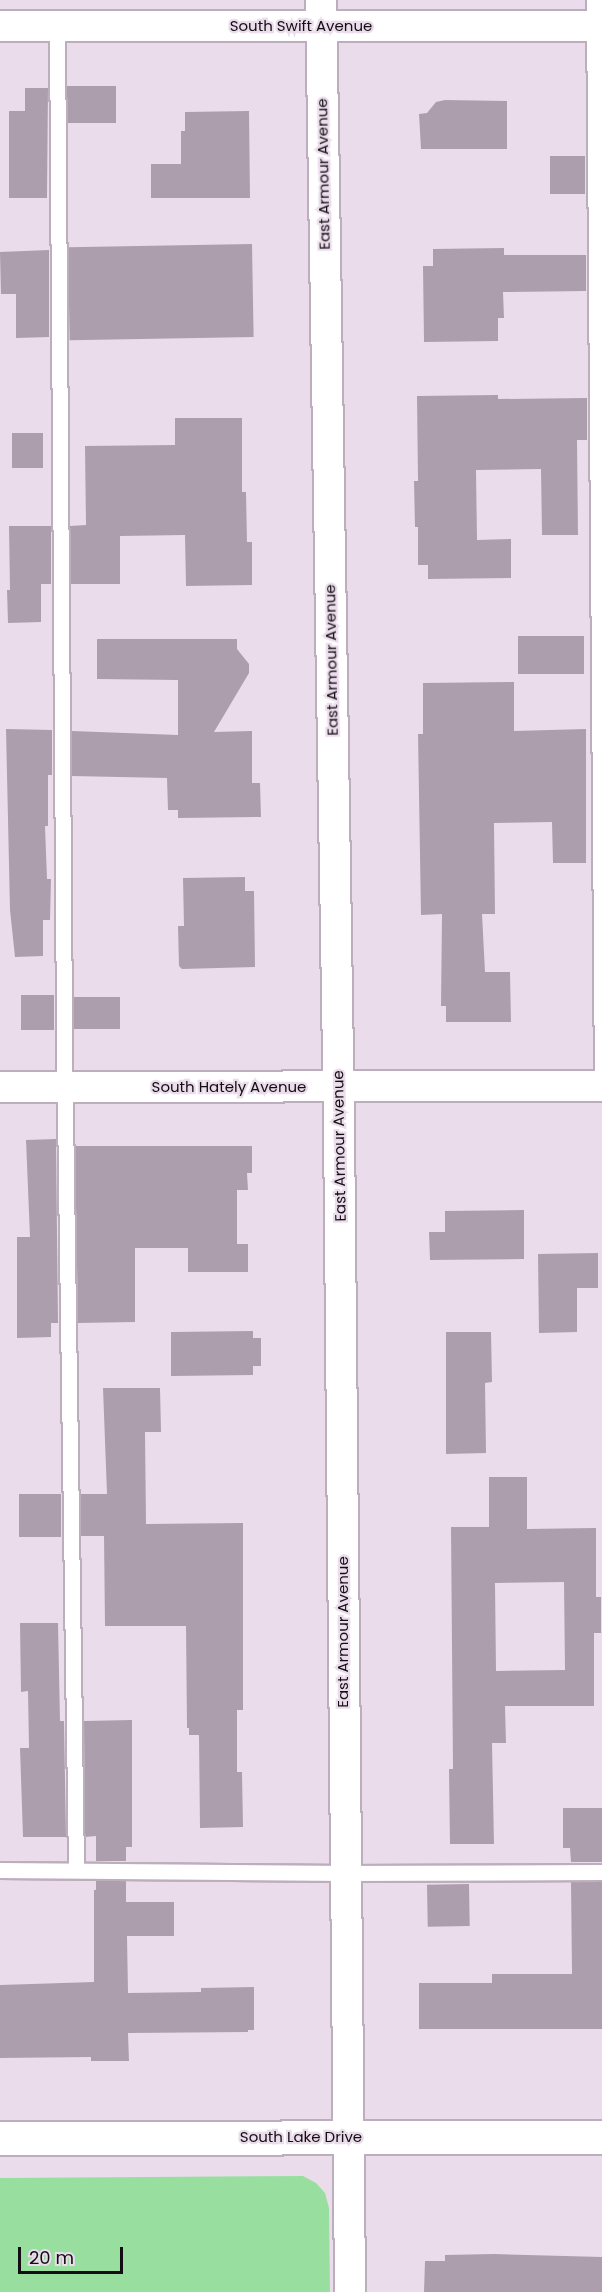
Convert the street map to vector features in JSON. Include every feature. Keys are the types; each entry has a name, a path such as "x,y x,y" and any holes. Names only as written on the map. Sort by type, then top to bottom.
{"main road":[{"name":"South Lake Drive","path":"0,2138 602,2137"}],"street":[{"name":"South Swift Avenue","path":"0,26 57,26 321,13 597,18"},
{"name":"East Armour Avenue","path":"321,13 338,1087 350,2292"},
{"name":"South Hately Avenue","path":"0,1087 602,1086"}],"lane":[{"path":"597,18 602,1086"},
{"path":"57,26 65,1087 76,1869"},
{"path":"0,1870 345,1873 602,1872"}],"green space":[{"path":"303,2176 316,2183 325,2193 329,2208 330,2292 0,2292 0,2178"}],"building":[{"path":"67,86 116,86 116,123 67,123"},
{"path":"25,88 48,88 47,198 9,198 9,111 25,111"},
{"path":"445,100 507,101 507,149 421,149 419,114 427,113 436,102"},
{"path":"249,111 250,198 151,198 151,164 181,164 181,131 185,131 185,112"},
{"path":"550,156 585,156 585,194 550,194"},
{"path":"252,244 254,337 70,340 68,247"},
{"path":"504,248 504,255 586,255 586,291 503,292 504,318 498,318 498,341 424,342 423,266 433,266 433,249"},
{"path":"49,250 49,337 16,338 16,294 1,294 0,252"},
{"path":"498,395 498,399 587,398 587,440 577,440 578,535 542,535 541,469 476,470 477,540 511,539 511,578 428,579 428,565 418,565 418,527 415,527 414,481 418,481 417,396"},
{"path":"175,418 242,418 242,492 246,492 247,542 252,542 252,585 186,586 185,535 120,536 120,584 71,584 70,526 86,525 85,446 175,445"},
{"path":"12,433 43,433 43,468 12,468"},
{"path":"9,526 51,526 51,584 41,584 41,622 8,623"},
{"path":"518,636 584,636 584,674 518,674"},
{"path":"97,639 237,639 237,649 249,664 249,673 214,732 252,731 252,783 260,783 261,817 178,818 178,810 168,810 167,778 72,776 72,731 178,735 178,680 97,679"},
{"path":"514,682 514,731 586,729 586,863 553,863 552,822 494,823 495,914 482,914 485,972 510,972 511,1022 446,1022 446,1006 441,1006 442,914 421,915 418,734 423,734 423,683"},
{"path":"6,729 52,730 52,775 48,775 48,826 45,826 47,879 51,879 50,920 43,920 43,956 15,957 10,910"},
{"path":"245,877 245,891 254,891 255,967 182,969 179,966 178,926 184,926 183,878"},
{"path":"21,995 54,995 54,1030 21,1030"},
{"path":"73,997 120,997 120,1029 73,1029"},
{"path":"56,1139 58,1323 51,1323 51,1337 17,1338 17,1237 30,1237 26,1140"},
{"path":"75,1146 252,1146 252,1173 247,1173 248,1190 237,1190 237,1244 248,1244 248,1272 188,1272 188,1248 135,1248 135,1322 78,1323"},
{"path":"524,1210 524,1259 430,1260 429,1232 445,1232 445,1211"},
{"path":"598,1253 598,1288 577,1288 577,1332 539,1333 538,1254"},
{"path":"253,1331 253,1338 261,1338 261,1366 253,1366 253,1375 171,1376 171,1332"},
{"path":"446,1332 491,1332 492,1382 485,1383 486,1453 446,1454"},
{"path":"103,1388 160,1388 161,1432 145,1432 146,1524 243,1523 243,1710 237,1710 237,1772 242,1772 243,1827 200,1828 199,1735 189,1735 189,1728 187,1728 186,1626 105,1626 104,1536 81,1536 80,1494 107,1494"},
{"path":"489,1477 527,1477 527,1529 596,1528 596,1597 601,1597 601,1633 594,1633 594,1706 505,1706 506,1743 492,1743 494,1844 450,1844 449,1769 453,1769 451,1527 489,1527","holes":["564,1582 565,1670 496,1671 495,1583"]},
{"path":"19,1494 61,1494 61,1537 19,1537"},
{"path":"20,1623 58,1623 60,1721 64,1721 66,1837 23,1837 20,1748 29,1748 28,1691 21,1692"},
{"path":"132,1720 132,1847 126,1847 126,1861 96,1861 96,1836 85,1837 84,1721"},
{"path":"563,1808 602,1808 602,1862 571,1862 570,1848 563,1848"},
{"path":"96,1881 126,1881 126,1902 174,1902 174,1936 127,1936 128,1993 201,1992 201,1988 254,1987 254,2030 248,2030 248,2032 128,2033 129,2061 91,2061 91,2057 0,2058 0,1985 94,1982 94,1890 96,1890"},
{"path":"571,1882 602,1882 602,2029 419,2029 419,1983 492,1983 492,1974 572,1974"},
{"path":"469,1884 470,1926 428,1927 427,1885"},
{"path":"445,2255 602,2257 602,2292 424,2292 425,2261 445,2261"}]}
